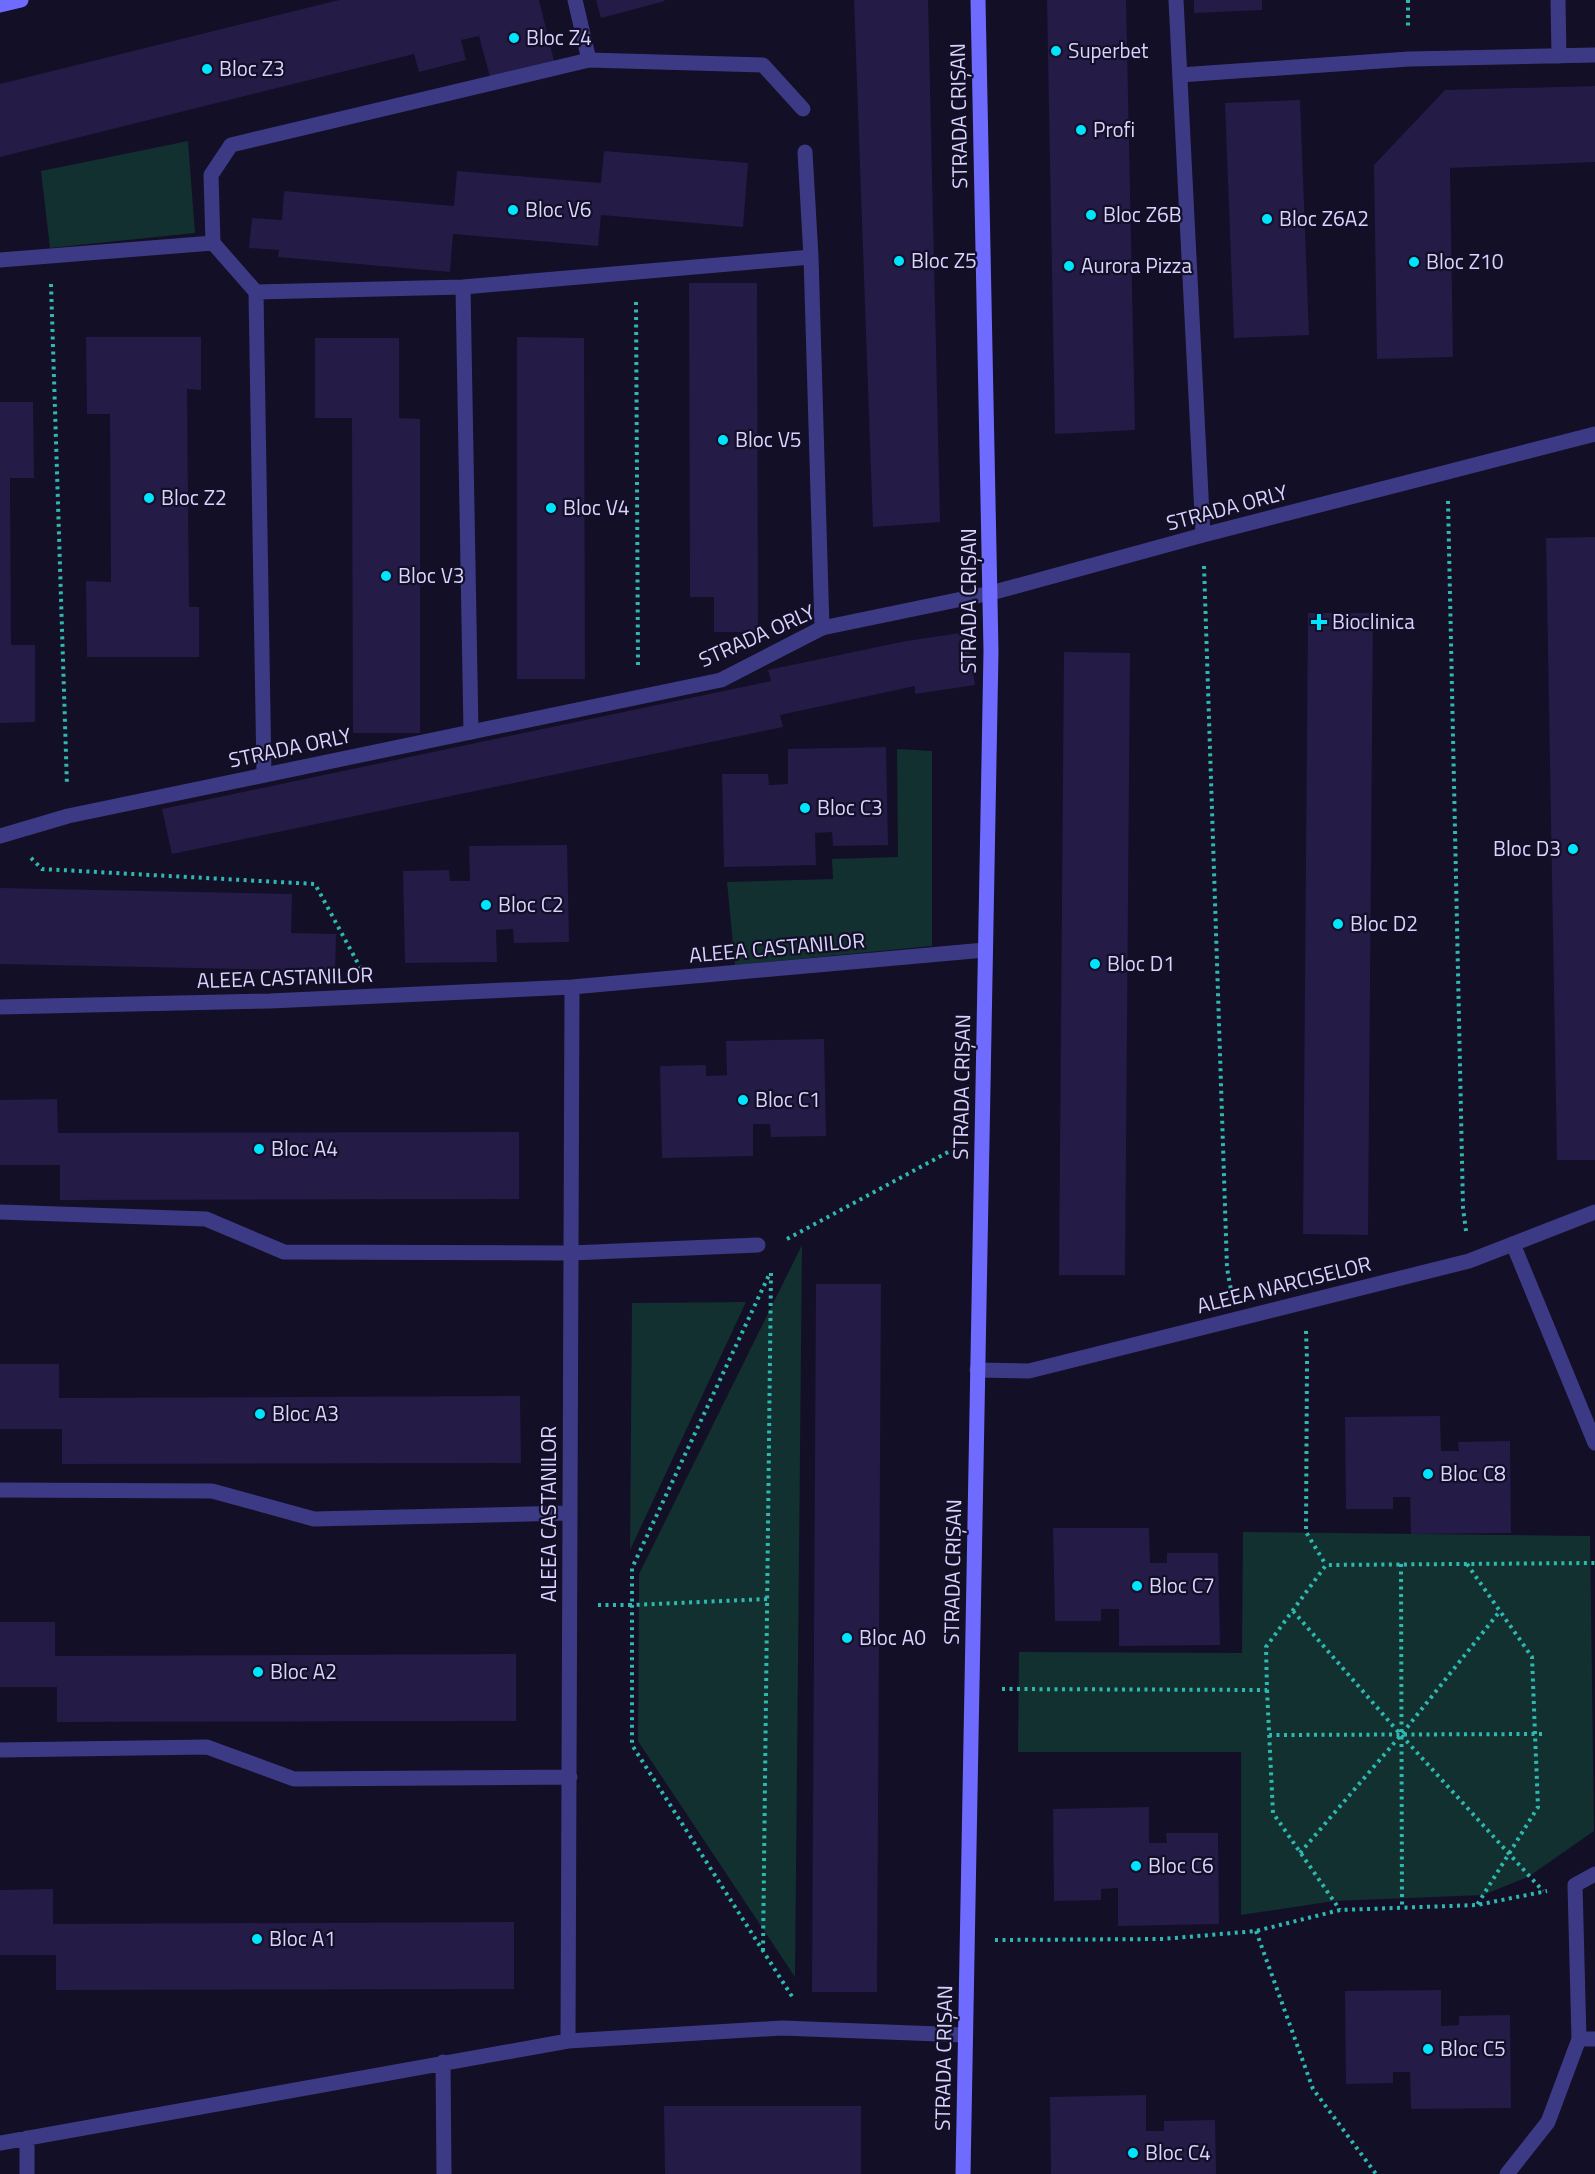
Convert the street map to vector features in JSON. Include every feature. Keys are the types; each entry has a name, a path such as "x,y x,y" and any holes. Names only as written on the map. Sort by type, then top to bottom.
{"street":[{"path":"0,5 21,0"},
{"path":"575,0 589,60"},
{"name":"STRADA CRIȘAN","path":"963,2174 992,593 978,0"},
{"path":"1176,0 1203,535"},
{"path":"1558,0 1559,56"},
{"path":"1180,75 1409,59 1595,55"},
{"path":"264,775 256,292 213,243 211,175 231,145 589,60 763,65 803,108"},
{"path":"805,152 811,257 822,628"},
{"path":"0,260 213,243"},
{"path":"256,292 463,287 811,257"},
{"path":"463,287 471,732"},
{"name":"STRADA ORLY","path":"4,835 68,816 721,680 822,628 992,593 1203,535 1595,434"},
{"name":"ALEEA CASTANILOR","path":"0,1007 270,1002 572,987 985,950"},
{"name":"ALEEA CASTANILOR","path":"568,2041 572,987"},
{"path":"0,1212 206,1219 284,1252 571,1253 758,1245"},
{"name":"ALEEA NARCISELOR","path":"977,1370 1029,1371 1469,1261 1595,1212"},
{"path":"1513,1244 1595,1443"},
{"path":"0,1490 212,1491 314,1519 570,1513"},
{"path":"0,1750 207,1747 294,1779 570,1777"},
{"path":"1507,2174 1548,2122 1579,2039 1575,1885 1595,1874"},
{"path":"0,2143 568,2041 782,2028 965,2035"},
{"path":"1579,2039 1595,2039"},
{"path":"443,2062 444,2174"},
{"path":"27,2138 27,2174"}],"path":[{"path":"50,256 68,816"},
{"path":"636,272 638,697"},
{"path":"1447,473 1463,1208 1469,1261"},
{"path":"1203,535 1227,1268 1236,1319"},
{"path":"4,835 42,869 315,884 376,996"},
{"path":"758,1245 786,1239 982,1134"},
{"path":"782,1247 786,1239"},
{"path":"775,1264 632,1568 632,1745 813,2029"},
{"path":"763,1951 771,1272"},
{"path":"1304,1303 1308,1360 1306,1532 1326,1565"},
{"path":"1326,1565 1595,1563"},
{"path":"1401,1564 1402,1908"},
{"path":"1467,1564 1532,1657 1538,1807 1477,1905"},
{"path":"1326,1565 1266,1647 1267,1690 1273,1813 1340,1910"},
{"path":"570,1606 767,1599"},
{"path":"1293,1611 1401,1735 1544,1892"},
{"path":"1300,1853 1401,1735 1500,1611"},
{"path":"972,1690 1267,1690"},
{"path":"1269,1735 1543,1734"},
{"path":"967,1940 1163,1939 1256,1931 1340,1910 1477,1905 1575,1885"},
{"path":"1256,1931 1313,2088 1376,2174"}],"green space":[{"path":"188,141 195,233 50,248 41,171"},
{"path":"897,749 932,751 932,946 735,965 727,882 833,879 832,859 898,857"},
{"path":"802,1245 795,1977 638,1741 639,1574"},
{"path":"746,1302 630,1550 632,1303"},
{"path":"1243,1532 1590,1536 1594,1831 1528,1877 1483,1895 1334,1901 1241,1915 1241,1752 1018,1752 1019,1652 1242,1653"}],"building":[{"name":"Bloc Z3","path":"339,0 539,0 554,61 490,77 479,36 461,40 466,60 419,72 414,54 0,157 0,84"},
{"path":"596,0 664,0 665,1 601,18"},
{"name":"Bloc Z5","path":"854,0 928,0 940,522 873,527"},
{"name":"Bloc Z6B","path":"1047,0 1126,0 1135,430 1055,434"},
{"path":"1194,0 1262,0 1262,10 1194,13"},
{"name":"Bloc Z10","path":"1595,86 1595,162 1450,168 1453,357 1377,359 1374,165 1445,90"},
{"name":"Bloc Z6A2","path":"1300,100 1309,335 1234,338 1225,103"},
{"name":"Bloc V6","path":"604,151 748,163 743,227 601,215 598,246 453,234 450,272 278,257 279,250 249,248 252,218 282,220 284,191 454,206 457,171 601,183"},
{"name":"Bloc V5","path":"689,283 757,283 758,632 714,632 714,597 690,597"},
{"name":"Bloc Z2","path":"86,337 201,337 201,390 187,389 189,607 199,607 199,657 87,657 86,581 111,582 110,414 87,414"},
{"name":"Bloc V4","path":"517,337 584,338 585,679 517,679"},
{"name":"Bloc V3","path":"315,338 399,338 399,418 420,419 420,733 353,733 352,418 315,418"},
{"path":"0,402 33,402 34,478 10,478 11,645 35,645 35,722 0,723"},
{"name":"Bloc D3","path":"1595,537 1595,1160 1557,1160 1546,538"},
{"name":"Bloc D2","path":"1308,613 1373,613 1368,1235 1303,1234"},
{"path":"967,632 975,685 915,694 915,686 780,715 783,727 172,854 162,809 771,681 768,670 906,641"},
{"name":"Bloc D1","path":"1064,652 1130,653 1125,1275 1059,1275"},
{"name":"Bloc C3","path":"886,747 888,845 833,846 832,832 815,833 816,865 724,867 722,774 768,774 769,785 788,784 788,749"},
{"name":"Bloc C2","path":"567,845 569,942 514,943 513,929 496,930 497,962 405,963 403,871 449,870 450,881 470,881 469,846"},
{"path":"0,888 292,894 291,933 336,934 335,971 0,964"},
{"name":"Bloc C1","path":"824,1039 826,1136 771,1137 770,1124 753,1124 753,1156 662,1158 660,1066 706,1065 706,1076 727,1075 726,1041"},
{"name":"Bloc A4","path":"57,1099 58,1133 519,1132 519,1199 60,1200 60,1165 0,1165 0,1100"},
{"name":"Bloc A0","path":"816,1284 881,1284 877,1992 812,1992"},
{"name":"Bloc A3","path":"0,1364 59,1364 59,1398 520,1396 521,1463 62,1464 62,1429 0,1429"},
{"name":"Bloc C8","path":"1440,1416 1441,1451 1459,1451 1458,1442 1510,1441 1511,1533 1411,1534 1410,1497 1393,1497 1393,1509 1346,1509 1345,1417"},
{"name":"Bloc C7","path":"1053,1528 1149,1528 1150,1563 1167,1563 1167,1553 1218,1553 1220,1645 1119,1646 1119,1609 1101,1609 1101,1621 1055,1621"},
{"name":"Bloc A2","path":"0,1622 55,1622 55,1656 516,1654 516,1721 57,1722 57,1687 0,1687"},
{"name":"Bloc C6","path":"1149,1807 1149,1843 1167,1843 1166,1833 1218,1833 1219,1924 1118,1926 1118,1888 1101,1889 1101,1900 1054,1901 1053,1809"},
{"name":"Bloc A1","path":"53,1889 53,1924 514,1922 514,1989 56,1990 56,1955 0,1955 0,1890"},
{"name":"Bloc C5","path":"1441,1990 1441,2026 1459,2025 1459,2016 1510,2015 1511,2108 1411,2109 1410,2072 1393,2072 1393,2083 1346,2084 1345,1991"},
{"name":"Bloc C4","path":"1146,2095 1146,2131 1164,2131 1164,2121 1215,2120 1216,2174 1051,2174 1050,2097"},
{"path":"664,2106 861,2106 861,2174 665,2174"}],"place":[{"name":"Bloc Z4","path":"514,38"},
{"name":"Superbet","path":"1056,51"},
{"name":"Bloc Z3","path":"207,69"},
{"name":"Profi","path":"1081,130"},
{"name":"Bloc V6","path":"513,210"},
{"name":"Bloc Z6B","path":"1091,215"},
{"name":"Bloc Z6A2","path":"1267,219"},
{"name":"Bloc Z5","path":"899,261"},
{"name":"Bloc Z10","path":"1414,262"},
{"name":"Aurora Pizza","path":"1069,266"},
{"name":"Bloc V5","path":"723,440"},
{"name":"Bloc Z2","path":"149,498"},
{"name":"Bloc V4","path":"551,508"},
{"name":"Bloc V3","path":"386,576"},
{"name":"Bioclinica","path":"1319,622"},
{"name":"Bloc C3","path":"805,808"},
{"name":"Bloc D3","path":"1573,849"},
{"name":"Bloc C2","path":"486,905"},
{"name":"Bloc D2","path":"1338,924"},
{"name":"Bloc D1","path":"1095,964"},
{"name":"Bloc C1","path":"743,1100"},
{"name":"Bloc A4","path":"259,1149"},
{"name":"Bloc A3","path":"260,1414"},
{"name":"Bloc C8","path":"1428,1474"},
{"name":"Bloc C7","path":"1137,1586"},
{"name":"Bloc A0","path":"847,1638"},
{"name":"Bloc A2","path":"258,1672"},
{"name":"Bloc C6","path":"1136,1866"},
{"name":"Bloc A1","path":"257,1939"},
{"name":"Bloc C5","path":"1428,2049"},
{"name":"Bloc C4","path":"1133,2153"}]}
